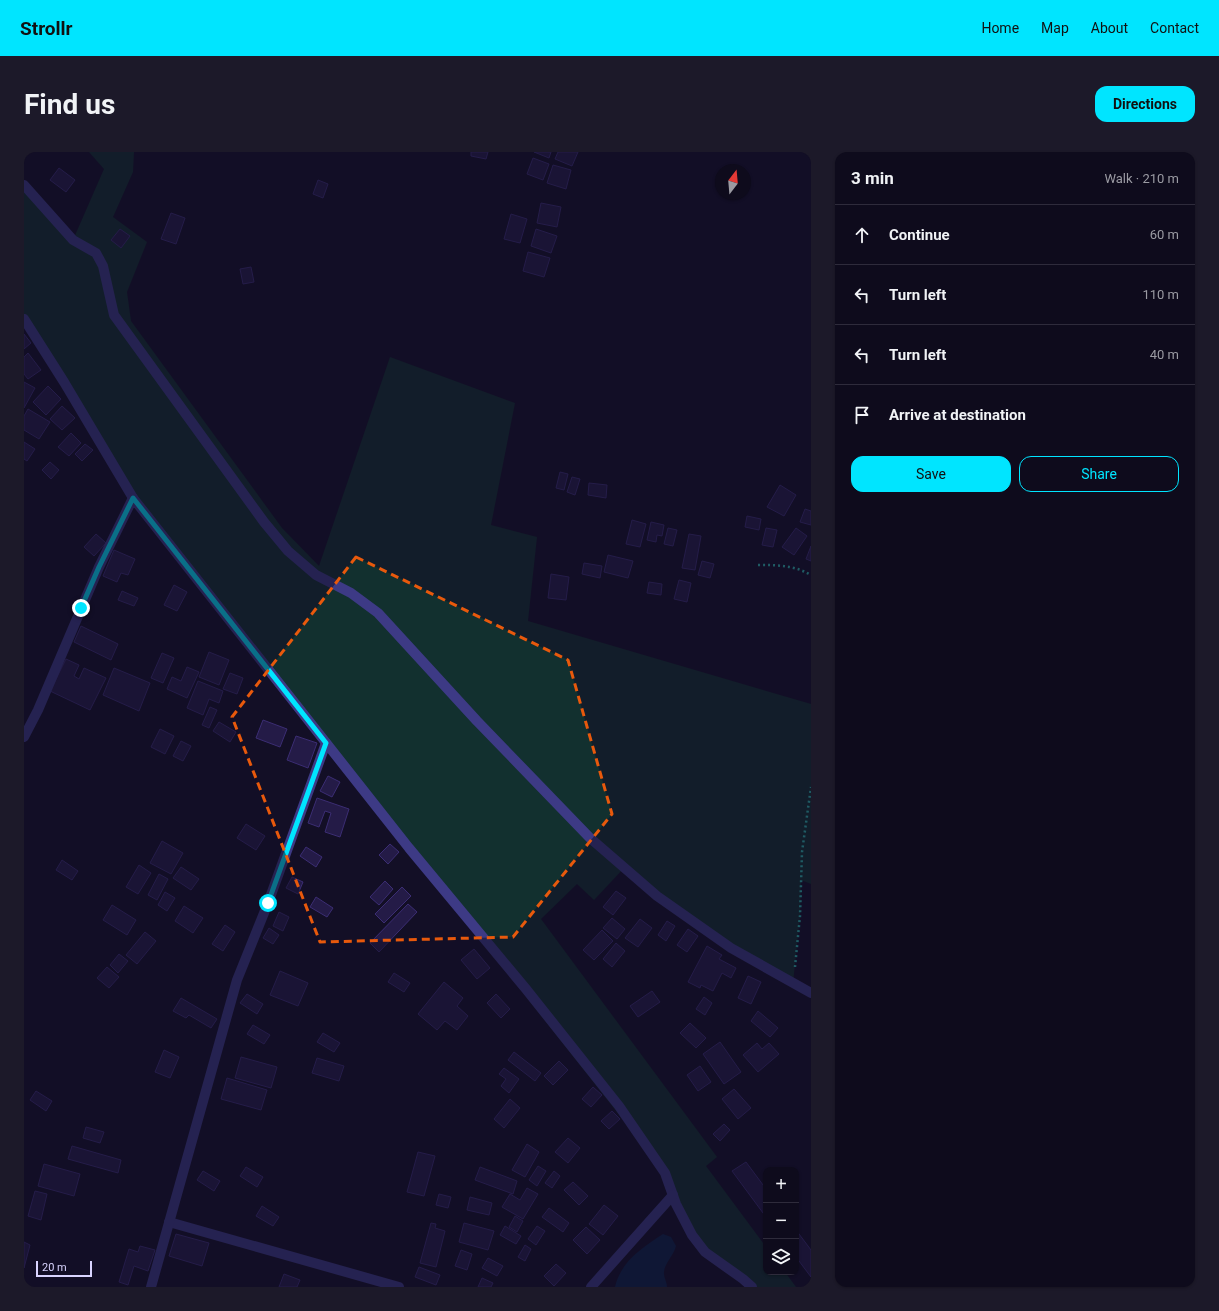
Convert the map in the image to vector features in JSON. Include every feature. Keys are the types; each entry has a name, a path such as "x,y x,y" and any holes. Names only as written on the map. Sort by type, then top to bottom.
{"street":[{"path":"24,185 73,240 96,253 103,266 114,315 264,522 288,552 316,575 351,593 378,613 477,721 590,838 651,892 732,948 811,993"},
{"path":"24,319 64,382 133,498 408,848 526,989 619,1106 666,1173 673,1195 692,1235 705,1252 752,1287"},
{"path":"24,737 38,710 99,567 133,498"},
{"path":"151,1287 237,980 268,903 326,743"},
{"path":"591,1287 673,1195"},
{"path":"169,1222 399,1287"}],"path":[{"path":"758,565 787,565 811,575"},
{"path":"793,983 800,916 802,852 811,787"}],"highlighted area":[{"path":"356,557 568,660 612,814 513,937 320,942 232,717"}],"green space":[{"path":"89,152 134,152 133,172 113,217 147,242 127,292 131,321 282,528 319,566 390,357 515,403 491,525 537,537 528,621 811,704 811,884 801,880 800,916 793,983 731,948 624,868 594,900 577,884 541,919 717,1157 706,1166 763,1243 763,1275 787,1275 796,1287 752,1287 705,1252 665,1173 133,498 24,319 24,185 73,240 104,169"}],"water":[{"path":"663,1234 671,1237 676,1246 664,1271 667,1287 615,1287 627,1262 640,1250"}],"building":[{"path":"471,152 488,152 486,159 471,156"},
{"path":"534,152 551,152 549,158"},
{"path":"558,152 578,152 572,166 555,159"},
{"path":"533,158 549,164 543,180 527,174"},
{"path":"553,165 571,170 566,189 547,183"},
{"path":"59,168 75,180 66,192 50,180"},
{"path":"318,180 328,184 323,198 313,194"},
{"path":"541,203 561,207 557,227 537,223"},
{"path":"171,213 185,218 176,244 161,239"},
{"path":"511,214 527,219 520,243 504,239"},
{"path":"120,229 130,236 121,248 111,240"},
{"path":"536,229 557,236 551,253 531,246"},
{"path":"528,252 550,258 544,277 523,271"},
{"path":"251,267 254,282 243,284 240,269"},
{"path":"24,334 31,343 24,349"},
{"path":"28,353 41,370 28,379 24,374 24,357"},
{"path":"24,382 35,388 24,408"},
{"path":"48,386 61,399 46,415 33,402"},
{"path":"62,406 75,418 62,430 50,419"},
{"path":"28,409 50,422 39,439 24,430 24,416"},
{"path":"71,433 81,443 69,456 58,447"},
{"path":"24,442 35,449 27,461 24,459"},
{"path":"85,444 93,450 82,461 75,454"},
{"path":"50,462 59,470 51,479 42,470"},
{"path":"560,472 568,474 564,490 556,488"},
{"path":"572,477 580,479 575,495 567,492"},
{"path":"589,483 607,485 606,498 588,495"},
{"path":"780,485 796,495 784,516 767,507"},
{"path":"805,509 811,511 811,525 800,522"},
{"path":"747,516 761,519 759,530 745,527"},
{"path":"632,520 646,524 640,547 626,544"},
{"path":"651,522 664,525 662,536 657,535 656,542 647,540"},
{"path":"668,528 677,530 673,546 664,544"},
{"path":"766,528 777,530 773,547 762,545"},
{"path":"796,528 807,536 794,555 782,547"},
{"path":"96,534 106,543 94,556 84,547"},
{"path":"689,534 701,536 695,570 682,568"},
{"path":"811,546 811,561 806,559"},
{"path":"114,550 135,559 128,575 121,573 117,582 103,576"},
{"path":"608,555 633,561 628,578 604,572"},
{"path":"702,561 714,564 710,578 698,575"},
{"path":"584,563 602,566 600,578 582,574"},
{"path":"551,574 569,577 566,600 548,598"},
{"path":"679,580 691,583 687,602 674,599"},
{"path":"649,582 662,584 661,595 647,593"},
{"path":"174,585 187,592 177,611 164,605"},
{"path":"122,591 138,598 134,606 118,600"},
{"path":"81,626 118,644 111,660 74,642"},
{"path":"209,652 229,660 219,685 199,677"},
{"path":"162,653 174,658 163,683 151,678"},
{"path":"66,659 79,665 74,676 79,679 84,668 106,678 90,710 50,691"},
{"path":"187,667 199,672 187,698 167,689 172,677 181,681"},
{"path":"114,668 150,683 139,711 103,695"},
{"path":"230,673 243,678 237,694 223,689"},
{"path":"198,681 223,691 219,703 209,699 203,715 187,708"},
{"path":"210,707 217,710 209,728 202,725"},
{"path":"263,720 287,729 280,747 256,738"},
{"path":"219,722 236,732 230,742 213,731"},
{"path":"160,729 174,736 165,754 151,747"},
{"path":"296,736 317,743 308,768 287,760"},
{"path":"181,741 191,746 183,761 173,756"},
{"path":"328,776 340,782 332,797 320,791"},
{"path":"317,798 349,809 340,837 325,832 331,813 325,811 319,827 308,823"},
{"path":"246,824 265,836 256,850 237,838"},
{"path":"162,841 183,853 171,874 150,863"},
{"path":"390,844 399,852 388,864 379,855"},
{"path":"306,847 322,857 316,867 300,856"},
{"path":"62,860 78,871 72,880 56,870"},
{"path":"139,865 151,873 138,894 126,887"},
{"path":"181,867 199,879 191,890 173,878"},
{"path":"159,874 168,879 157,900 148,895"},
{"path":"292,877 303,882 298,894 286,888"},
{"path":"385,881 393,889 379,905 370,897"},
{"path":"402,887 411,896 384,923 375,914"},
{"path":"616,891 626,898 613,915 603,907"},
{"path":"165,892 175,898 167,911 158,905"},
{"path":"316,897 333,908 327,917 310,907"},
{"path":"408,904 417,912 379,952 370,943"},
{"path":"112,905 136,920 127,935 103,920"},
{"path":"184,906 203,918 193,933 175,921"},
{"path":"279,912 289,917 283,931 273,926"},
{"path":"612,918 625,929 617,939 603,928"},
{"path":"640,919 652,928 638,947 625,938"},
{"path":"667,921 675,926 666,941 658,935"},
{"path":"225,925 235,932 223,951 212,944"},
{"path":"269,928 279,935 273,944 263,938"},
{"path":"688,929 698,936 687,952 677,945"},
{"path":"602,930 613,941 594,960 583,950"},
{"path":"145,932 156,941 137,964 126,955"},
{"path":"616,943 625,951 612,967 603,959"},
{"path":"707,946 722,955 719,959 736,968 731,978 722,973 713,991 701,985 700,988 688,982"},
{"path":"474,949 490,968 477,979 461,960"},
{"path":"119,954 128,961 118,973 110,965"},
{"path":"107,967 119,977 109,988 97,978"},
{"path":"280,971 308,983 298,1006 270,995"},
{"path":"394,973 410,983 404,992 388,982"},
{"path":"748,976 761,982 751,1004 738,998"},
{"path":"444,982 463,998 457,1006 468,1016 457,1030 445,1021 437,1030 418,1014"},
{"path":"652,991 660,1002 638,1017 630,1006"},
{"path":"247,994 263,1004 257,1014 240,1003"},
{"path":"496,994 510,1009 501,1018 487,1003"},
{"path":"704,997 712,1003 705,1015 696,1009"},
{"path":"181,998 217,1019 211,1028 189,1015 186,1018 173,1011"},
{"path":"758,1011 778,1028 770,1037 751,1021"},
{"path":"690,1023 706,1038 696,1048 680,1033"},
{"path":"253,1025 270,1035 264,1044 247,1034"},
{"path":"323,1033 340,1043 334,1052 317,1042"},
{"path":"720,1042 741,1072 724,1084 703,1054"},
{"path":"757,1043 762,1049 769,1043 779,1054 758,1072 743,1055"},
{"path":"164,1050 179,1057 170,1078 155,1072"},
{"path":"514,1052 541,1073 535,1081 508,1060"},
{"path":"241,1057 277,1067 271,1088 235,1078"},
{"path":"317,1058 344,1066 339,1081 312,1073"},
{"path":"559,1061 568,1070 553,1085 544,1076"},
{"path":"700,1066 711,1082 698,1091 687,1075"},
{"path":"504,1068 519,1079 509,1093 501,1086 506,1079 499,1074"},
{"path":"227,1078 267,1090 261,1110 221,1099"},
{"path":"593,1087 602,1095 591,1107 582,1099"},
{"path":"734,1089 751,1108 738,1119 722,1099"},
{"path":"36,1091 52,1101 46,1111 30,1100"},
{"path":"510,1099 520,1108 504,1128 494,1119"},
{"path":"612,1111 620,1119 609,1129 601,1121"},
{"path":"724,1124 730,1130 720,1141 713,1134"},
{"path":"86,1127 104,1132 100,1143 83,1138"},
{"path":"568,1138 580,1148 568,1163 555,1152"},
{"path":"527,1144 539,1152 525,1177 512,1170"},
{"path":"72,1146 121,1160 118,1173 68,1159"},
{"path":"418,1152 435,1156 424,1196 407,1192"},
{"path":"746,1162 763,1185 763,1213 732,1171"},
{"path":"44,1164 80,1174 74,1196 38,1186"},
{"path":"538,1166 546,1171 537,1186 529,1180"},
{"path":"246,1167 263,1177 257,1187 240,1176"},
{"path":"480,1167 517,1181 513,1194 475,1180"},
{"path":"203,1171 220,1181 214,1191 197,1180"},
{"path":"554,1171 560,1176 552,1188 545,1183"},
{"path":"573,1182 588,1196 579,1205 564,1190"},
{"path":"527,1188 538,1194 523,1219 502,1207 510,1194 520,1200"},
{"path":"35,1191 47,1194 41,1220 28,1216"},
{"path":"439,1194 451,1197 448,1208 436,1205"},
{"path":"470,1197 492,1203 489,1215 467,1210"},
{"path":"604,1205 618,1216 603,1235 589,1224"},
{"path":"262,1206 279,1217 273,1226 256,1216"},
{"path":"549,1208 569,1223 563,1232 542,1217"},
{"path":"515,1216 523,1221 517,1232 509,1227"},
{"path":"431,1223 436,1224 435,1228 445,1231 436,1267 420,1263"},
{"path":"464,1223 494,1231 488,1250 459,1242"},
{"path":"505,1226 521,1236 516,1244 500,1235"},
{"path":"537,1226 545,1231 536,1245 528,1239"},
{"path":"586,1227 600,1240 587,1254 573,1240"},
{"path":"176,1234 209,1243 202,1266 169,1256"},
{"path":"799,1234 811,1250 811,1277 799,1261"},
{"path":"24,1242 30,1245 24,1268"},
{"path":"525,1245 531,1249 525,1261 518,1257"},
{"path":"140,1246 155,1250 148,1271 134,1266 128,1285 119,1282 129,1249 138,1252"},
{"path":"461,1250 472,1254 467,1270 455,1266"},
{"path":"488,1258 503,1266 497,1276 482,1268"},
{"path":"556,1264 566,1273 554,1286 544,1276"},
{"path":"419,1267 440,1275 436,1285 415,1277"},
{"path":"284,1274 300,1280 297,1287 279,1287"},
{"path":"482,1278 493,1283 491,1287 478,1287"}],"route":[{"path":"81,608 99,567 133,498 326,743 268,903"}]}
